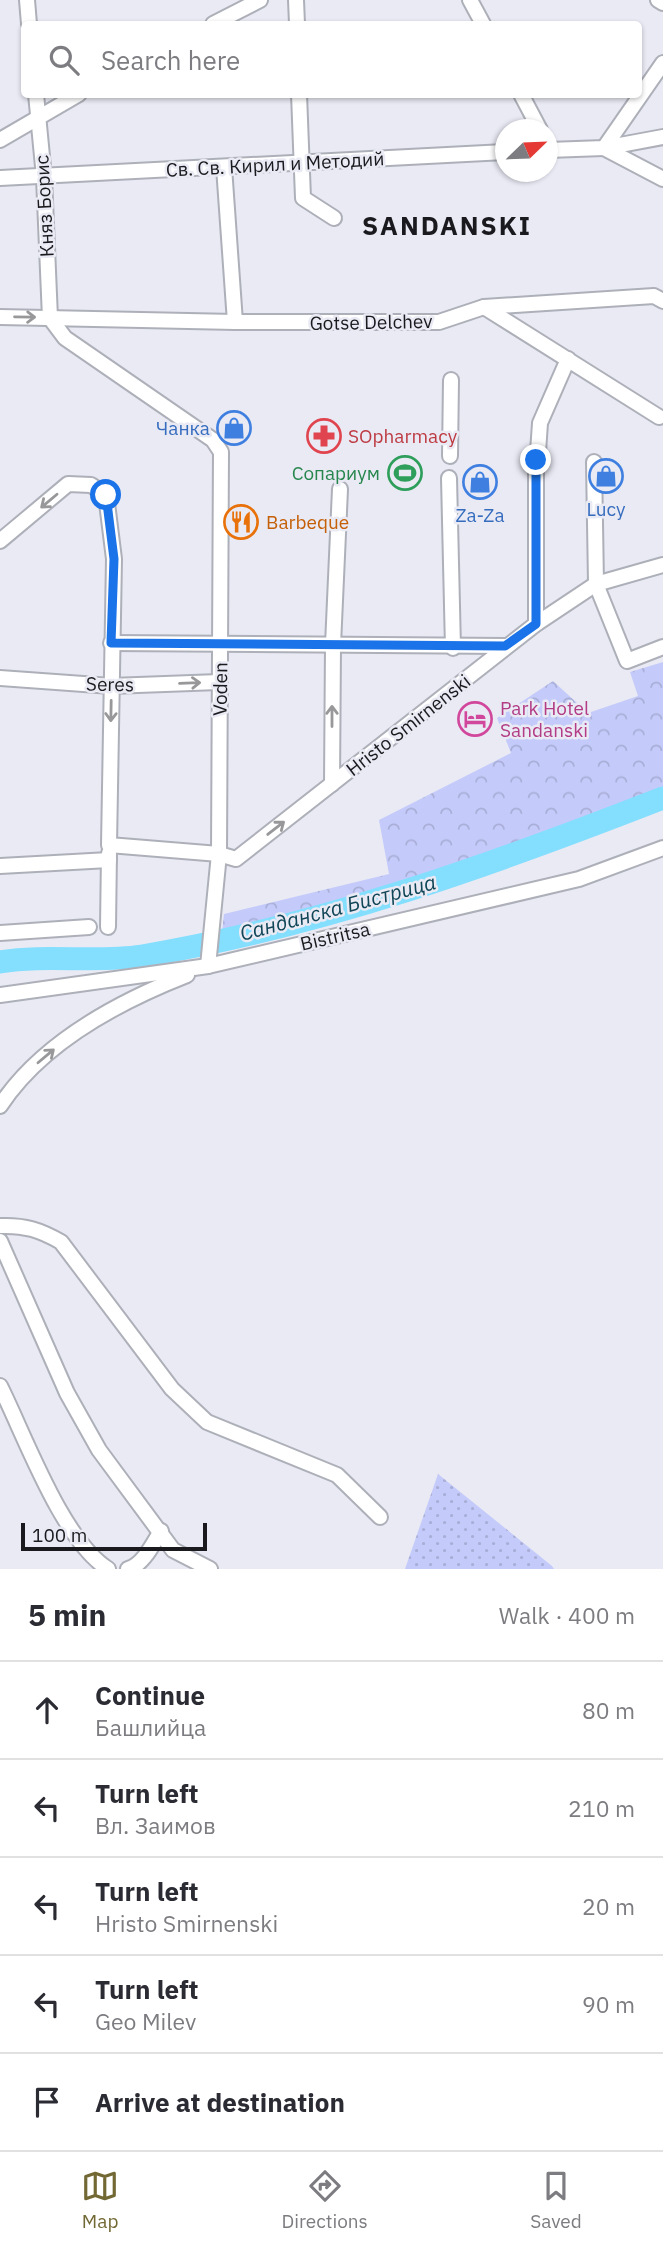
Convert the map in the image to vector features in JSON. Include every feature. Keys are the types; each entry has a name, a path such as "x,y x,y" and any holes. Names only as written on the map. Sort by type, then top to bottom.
{"street":[{"path":"27,0 29,21"},
{"path":"219,21 260,0"},
{"path":"296,0 297,21"},
{"path":"470,0 481,21"},
{"path":"658,0 663,3"},
{"path":"642,93 663,62"},
{"name":"Княз Борис","path":"36,98 44,177 50,318"},
{"path":"0,140 71,98"},
{"path":"299,98 303,198 334,218"},
{"path":"523,98 534,119"},
{"path":"604,148 638,98"},
{"path":"558,147 604,148 663,136"},
{"path":"604,148 663,179"},
{"name":"Св. Св. Кирил и Методий","path":"0,178 495,152"},
{"path":"224,167 235,323"},
{"name":"Gotse Delchev","path":"0,317 235,323 439,322 484,307 654,296 663,301"},
{"path":"484,307 659,417"},
{"name":"Voden","path":"50,318 65,338 213,440 220,452 219,854 209,960"},
{"path":"536,624 537,456 540,423 568,359"},
{"path":"450,456 451,380"},
{"path":"594,461 596,583 628,661 663,648"},
{"path":"449,478 453,648"},
{"path":"0,541 68,484 91,485 106,495 114,559 108,927"},
{"path":"332,784 333,645 340,489"},
{"name":"Hristo Smirnenski","path":"219,854 236,859 505,646 596,583 663,565"},
{"path":"111,643 453,648 505,646"},
{"name":"Seres","path":"0,678 111,686 219,682"},
{"path":"109,845 219,854"},
{"name":"Bistritsa","path":"0,995 209,960 579,879 663,848"},
{"path":"0,866 109,860"},
{"path":"0,933 89,928"},
{"path":"0,1106 11,1088 47,1054 129,998 209,960"},
{"path":"0,1226 20,1225 38,1229 61,1242 172,1390 208,1422 337,1475 380,1517"},
{"path":"0,1241 19,1289 80,1416 119,1482 161,1531 173,1550 210,1569"},
{"path":"0,1386 38,1467 79,1541 96,1561 108,1569"},
{"path":"128,1569 134,1568 152,1547 161,1531"}],"green space":[{"path":"663,662 663,792 394,889 222,933 224,914 389,874 379,820 511,753 497,718 553,681 588,713 638,696 630,672"},
{"path":"438,1474 552,1566 554,1569 405,1569"}],"waterway":[{"name":"Санданска Бистрица","path":"0,962 142,956 276,928 471,869 663,798"}],"place":[{"name":"Чанка","path":"234,428"},
{"name":"SOpharmacy","path":"324,436"},
{"name":"Сопариум","path":"405,473"},
{"name":"Lucy","path":"606,476"},
{"name":"Za-Za","path":"480,482"},
{"name":"Barbeque","path":"241,522"},
{"name":"Park Hotel Sandanski","path":"475,719"}],"district":[{"name":"SANDANSKI","path":"447,226"}],"route":[{"path":"106,495 114,559 111,643 453,648 505,646 536,624 536,460"}]}
